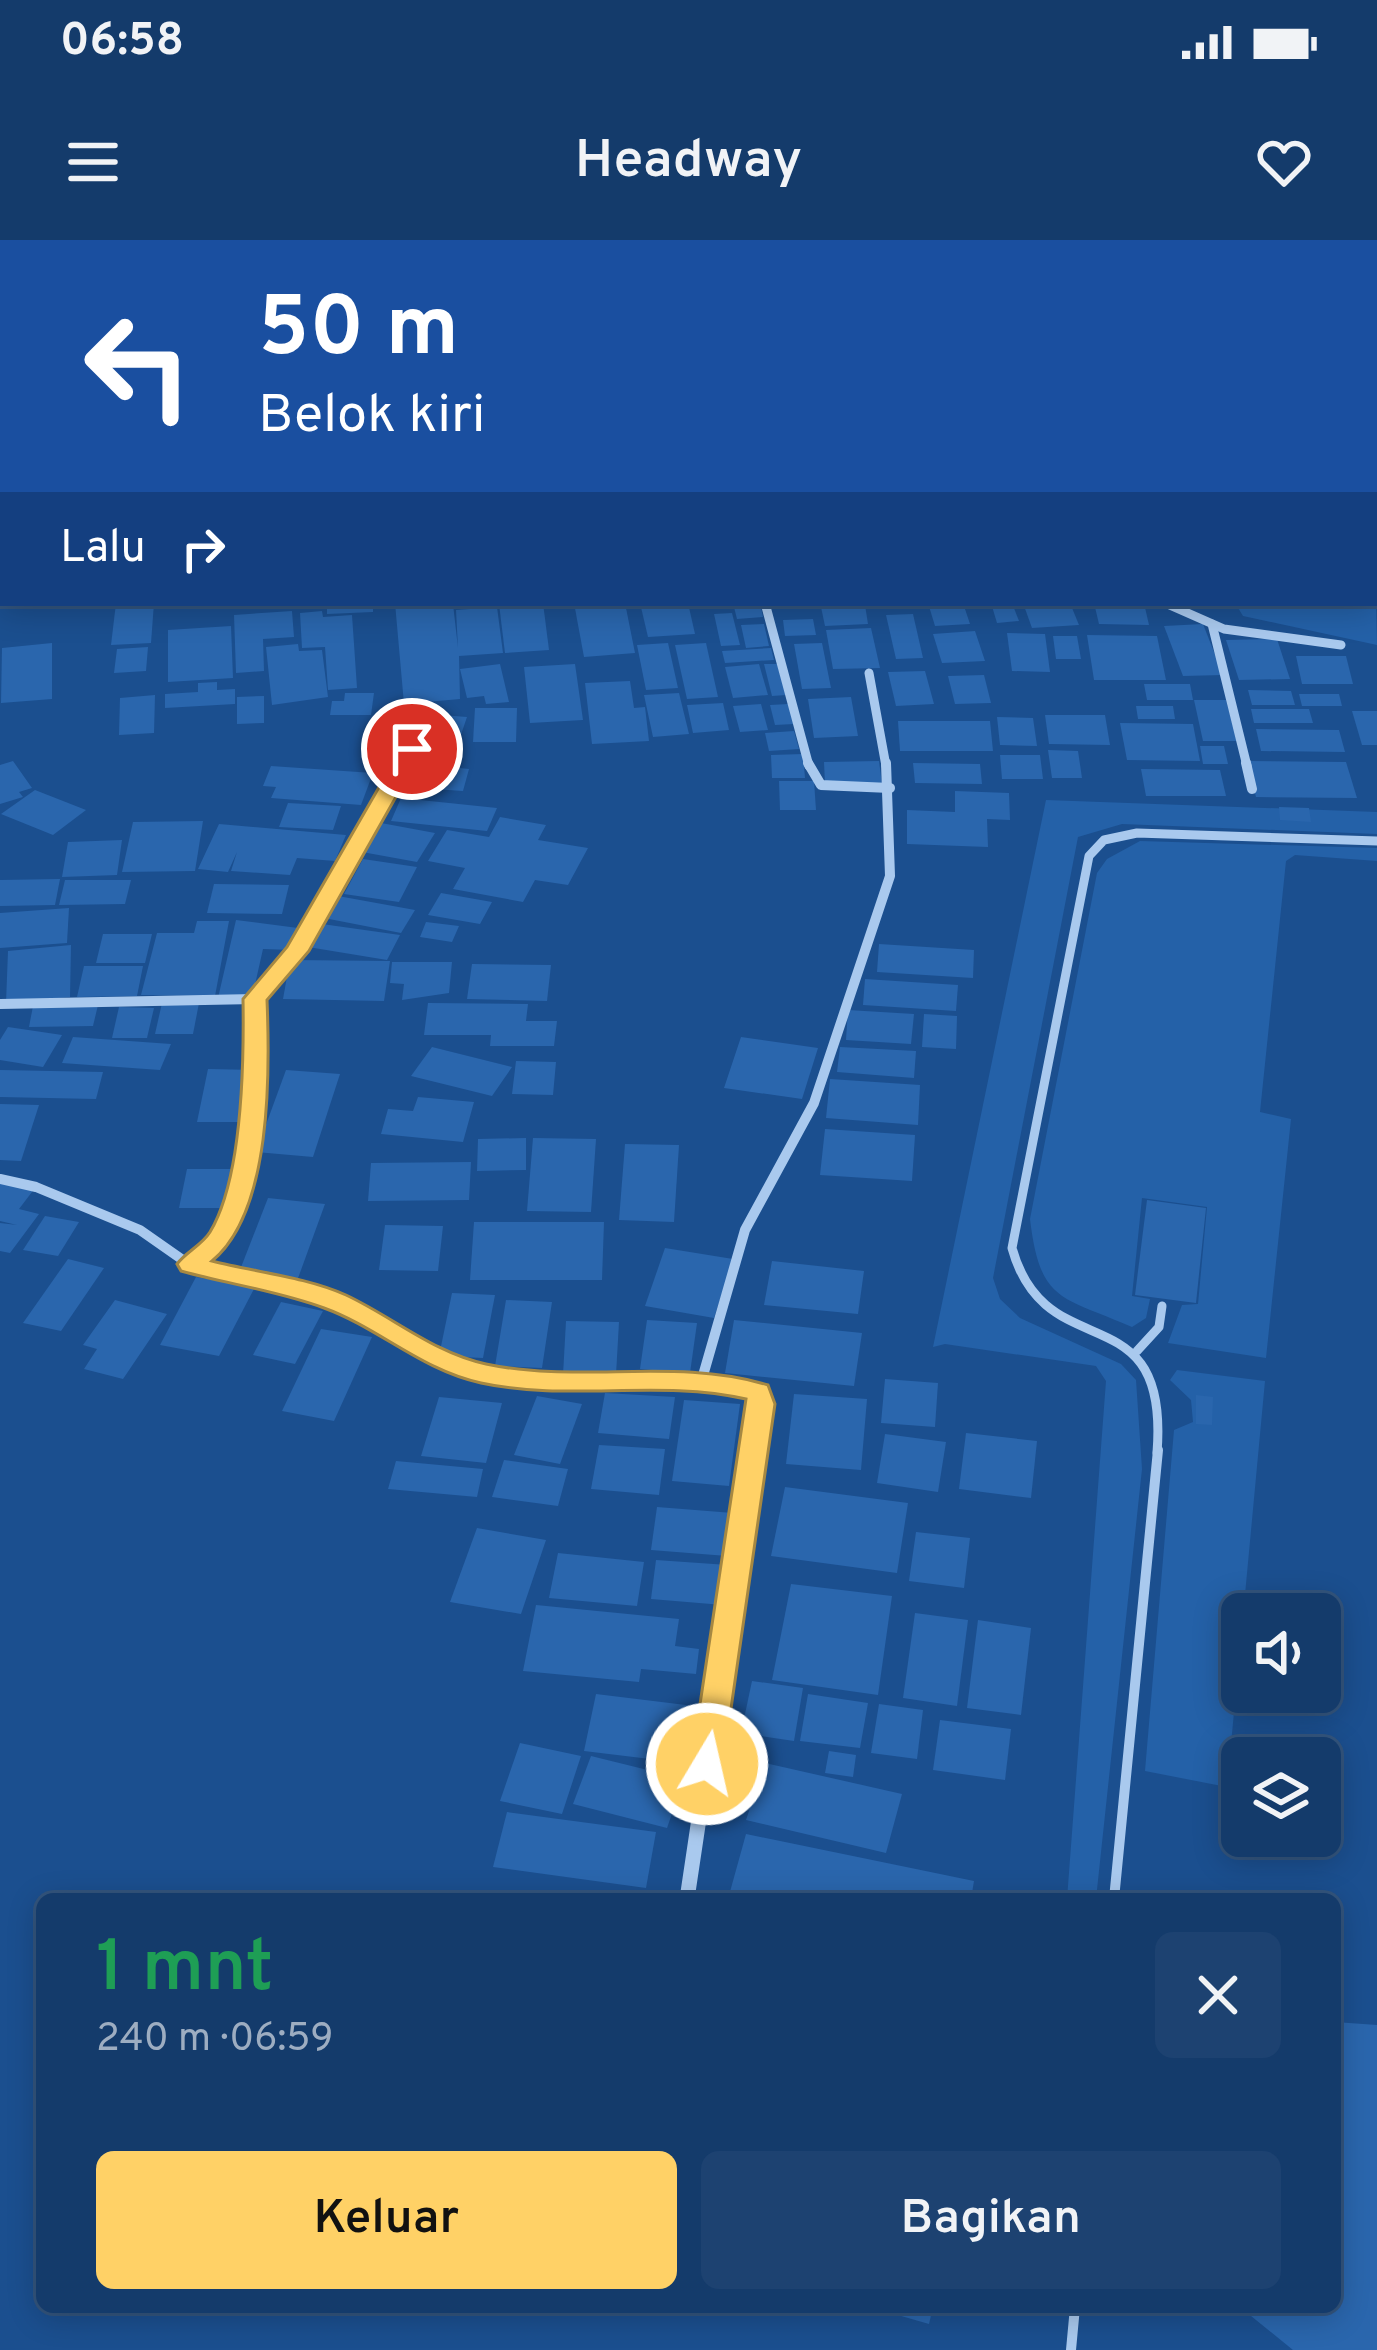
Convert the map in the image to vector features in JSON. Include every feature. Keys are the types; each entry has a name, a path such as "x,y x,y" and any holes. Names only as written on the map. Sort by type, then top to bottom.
{"street":[{"path":"766,606 811,775 821,785 890,788"},
{"path":"1169,606 1178,614 1212,624 1341,645"},
{"path":"1212,624 1252,789"},
{"path":"702,1379 745,1229 814,1102 890,876 890,788 869,674"},
{"path":"190,1264 220,1240 237,1198 257,1076 255,999 297,951 348,869 412,749 416,716"},
{"path":"0,1004 255,999"},
{"path":"0,1179 36,1187 140,1230 190,1264 334,1301 430,1355 481,1373 555,1384 702,1379 758,1392 761,1404 688,1893"}],"lane":[{"path":"1115,1893 1158,1446 1157,1391 1137,1351 1037,1306 1016,1277 1012,1248 1089,856 1104,841 1137,833 1377,841"},
{"path":"1137,1351 1159,1328 1162,1306"},
{"path":"1071,2350 1074,2313"}],"shaded area":[{"path":"1237,606 1376,606 1377,645 1243,616"},
{"path":"1046,800 1377,812 1377,834 1122,824 1078,837 993,1278 1000,1299 1020,1318 1121,1364 1136,1380 1142,1469 1097,1893 1067,1893 1106,1381 1096,1366 945,1344 933,1347"},
{"path":"1140,841 1377,848 1377,861 1295,855 1286,861 1260,1112 1291,1119 1266,1358 1168,1343 1182,1305 1198,1304 1207,1207 1142,1198 1132,1296 1150,1299 1146,1318 1132,1327 1058,1293 1040,1267 1034,1246 1030,1219 1097,873 1107,859"},
{"path":"1177,1370 1265,1381 1245,1593 1221,1593 1221,1713 1234,1713 1232,1737 1221,1737 1221,1786 1145,1771 1174,1430 1193,1422 1191,1400 1170,1380"}],"building":[{"path":"116,606 154,606 151,643 111,645"},
{"path":"327,606 373,606 373,612 327,614"},
{"path":"395,606 453,606 458,648 456,610 497,607 503,653 459,656 460,699 404,704"},
{"path":"499,606 543,606 549,650 505,653"},
{"path":"575,606 626,606 635,653 584,657"},
{"path":"641,606 689,606 695,634 648,637"},
{"path":"734,606 761,606 763,617 737,619"},
{"path":"865,606 868,624 825,626 821,607"},
{"path":"929,606 964,606 970,624 935,626"},
{"path":"992,606 1013,606 1019,621 997,623"},
{"path":"1024,606 1071,606 1079,625 1032,628"},
{"path":"1095,606 1145,606 1149,625 1099,624"},
{"path":"292,611 294,637 263,639 264,671 236,673 234,615"},
{"path":"322,611 323,617 352,615 357,688 328,690 325,647 302,648 300,613"},
{"path":"732,613 740,645 721,646 714,614"},
{"path":"913,614 923,658 896,659 886,615"},
{"path":"813,619 816,635 785,636 783,620"},
{"path":"764,624 769,646 746,648 741,625"},
{"path":"1203,624 1223,675 1183,676 1164,626"},
{"path":"231,626 233,678 168,682 168,630"},
{"path":"871,628 880,668 833,669 826,630"},
{"path":"975,631 985,661 942,663 933,634"},
{"path":"1007,633 1045,634 1050,672 1012,671"},
{"path":"1087,635 1157,636 1166,680 1094,680"},
{"path":"1053,636 1077,636 1081,659 1056,659"},
{"path":"1277,639 1290,679 1239,680 1226,640"},
{"path":"52,643 52,699 1,703 2,648"},
{"path":"668,643 678,688 646,690 637,645"},
{"path":"706,643 718,697 687,699 675,645"},
{"path":"822,643 831,688 802,689 794,644"},
{"path":"298,644 299,651 322,650 328,697 272,705 266,647"},
{"path":"148,647 146,671 114,673 117,649"},
{"path":"771,648 774,660 725,663 722,651"},
{"path":"1296,656 1346,656 1353,684 1302,684"},
{"path":"500,664 509,702 486,704 484,696 467,698 460,669"},
{"path":"575,664 583,720 530,723 524,667"},
{"path":"759,664 768,695 733,698 725,667"},
{"path":"764,664 777,664 786,695 772,696"},
{"path":"925,671 934,704 896,706 888,672"},
{"path":"984,675 991,703 955,704 948,676"},
{"path":"630,681 634,708 645,707 649,741 592,744 585,683"},
{"path":"217,682 217,690 235,689 235,704 165,708 165,694 198,692 198,683"},
{"path":"1144,684 1190,684 1193,700 1147,700"},
{"path":"1248,690 1291,691 1295,705 1252,705"},
{"path":"345,693 374,693 371,715 330,715 332,701 344,701"},
{"path":"679,693 689,734 653,737 644,695"},
{"path":"1299,694 1339,694 1342,706 1302,706"},
{"path":"155,695 154,733 119,735 120,698"},
{"path":"264,696 264,723 237,724 237,697"},
{"path":"851,697 858,736 814,738 808,699"},
{"path":"1194,700 1226,700 1237,741 1203,741"},
{"path":"723,703 729,730 693,733 687,705"},
{"path":"761,704 768,730 740,732 733,706"},
{"path":"788,704 794,724 775,725 770,705"},
{"path":"1136,706 1173,706 1175,719 1138,719"},
{"path":"475,708 517,708 516,742 473,742"},
{"path":"1251,709 1309,709 1313,723 1254,723"},
{"path":"1352,711 1377,711 1377,745 1362,745"},
{"path":"429,714 467,717 450,767 469,769 463,791 403,787"},
{"path":"1045,715 1105,715 1110,745 1049,744"},
{"path":"997,717 1033,718 1037,746 1000,745"},
{"path":"898,721 990,721 993,751 900,751"},
{"path":"1120,723 1193,724 1200,761 1127,760"},
{"path":"1256,729 1339,730 1345,752 1261,751"},
{"path":"794,731 799,749 769,751 765,733"},
{"path":"367,732 408,734 402,756 361,755"},
{"path":"1200,746 1224,746 1228,764 1203,764"},
{"path":"1048,750 1078,751 1082,778 1052,778"},
{"path":"803,754 805,778 772,778 771,755"},
{"path":"1000,755 1040,755 1043,779 1002,779"},
{"path":"13,761 32,788 19,792 23,797 0,804 0,765"},
{"path":"879,761 882,784 825,784 824,762"},
{"path":"1247,761 1346,762 1357,798 1256,797"},
{"path":"913,763 980,764 982,784 915,783"},
{"path":"271,766 373,773 361,805 271,798 276,787 263,786"},
{"path":"1141,769 1220,770 1226,796 1146,796"},
{"path":"779,781 814,781 816,810 780,810"},
{"path":"35,790 86,810 53,835 1,814"},
{"path":"955,791 1009,793 1010,820 987,819 988,847 907,844 907,810 955,812"},
{"path":"401,798 497,808 487,831 391,821"},
{"path":"288,803 341,806 333,830 279,827"},
{"path":"1279,807 1309,808 1311,822 1280,820"},
{"path":"500,817 546,825 538,840 588,848 568,885 535,880 523,902 453,889 465,868 428,861 447,830 489,837"},
{"path":"203,821 195,871 122,872 133,822"},
{"path":"381,823 435,833 417,862 362,852"},
{"path":"219,824 346,835 335,861 297,858 290,875 231,871 237,852 228,872 198,869"},
{"path":"122,840 117,875 62,877 68,842"},
{"path":"363,859 417,867 399,902 344,894"},
{"path":"60,879 55,905 0,906 0,880"},
{"path":"65,880 131,880 125,904 59,905"},
{"path":"214,884 289,885 282,914 207,913"},
{"path":"441,893 492,902 480,924 428,915"},
{"path":"338,896 415,910 401,933 324,918"},
{"path":"69,908 67,943 0,948 0,913"},
{"path":"236,920 298,928 293,950 263,949 252,998 218,998"},
{"path":"197,921 229,921 215,996 141,995 157,933 194,933"},
{"path":"426,922 459,926 452,942 420,937"},
{"path":"322,924 400,935 387,960 308,947"},
{"path":"103,934 152,934 145,963 96,963"},
{"path":"879,944 974,950 973,978 877,972"},
{"path":"71,945 70,997 6,1003 8,951"},
{"path":"290,960 390,961 384,1001 283,999"},
{"path":"392,962 452,962 449,993 402,1000 404,984 390,983"},
{"path":"472,964 551,965 547,1001 467,999"},
{"path":"84,966 143,966 137,996 77,997"},
{"path":"865,979 958,985 956,1011 863,1005"},
{"path":"162,1003 199,1003 193,1034 155,1034"},
{"path":"428,1003 528,1004 526,1021 557,1021 554,1046 490,1046 491,1035 424,1035"},
{"path":"98,1005 93,1026 29,1027 33,1006"},
{"path":"119,1007 154,1008 147,1038 112,1038"},
{"path":"848,1010 914,1014 911,1044 846,1040"},
{"path":"924,1014 957,1016 956,1049 922,1047"},
{"path":"8,1027 62,1035 43,1067 0,1060 0,1040"},
{"path":"73,1037 171,1044 160,1070 62,1063"},
{"path":"741,1037 818,1048 802,1099 724,1088"},
{"path":"432,1047 512,1067 492,1096 411,1076"},
{"path":"840,1047 916,1051 914,1078 837,1072"},
{"path":"516,1061 556,1062 553,1095 512,1094"},
{"path":"208,1069 255,1070 245,1122 197,1122"},
{"path":"0,1070 103,1072 96,1099 0,1097"},
{"path":"286,1070 340,1074 313,1157 256,1152"},
{"path":"830,1079 920,1085 918,1125 826,1118"},
{"path":"418,1097 474,1102 463,1142 381,1134 388,1109 413,1111"},
{"path":"0,1104 39,1105 21,1161 0,1160"},
{"path":"825,1129 915,1135 912,1181 820,1175"},
{"path":"526,1138 526,1170 477,1171 478,1139"},
{"path":"533,1138 596,1139 591,1212 527,1211"},
{"path":"625,1144 679,1145 674,1222 619,1220"},
{"path":"471,1162 469,1200 368,1201 371,1163"},
{"path":"187,1169 239,1169 232,1208 179,1208"},
{"path":"0,1180 35,1188 19,1209 39,1214 10,1253 0,1251 0,1223 17,1225 0,1221"},
{"path":"268,1198 325,1204 297,1281 238,1275"},
{"path":"1147,1200 1206,1208 1196,1303 1135,1295"},
{"path":"45,1216 79,1222 58,1256 23,1250"},
{"path":"474,1222 604,1222 602,1280 470,1280"},
{"path":"385,1225 443,1226 438,1271 379,1270"},
{"path":"665,1248 733,1259 714,1318 645,1306"},
{"path":"68,1259 104,1268 61,1331 23,1323"},
{"path":"772,1261 864,1271 858,1314 764,1305"},
{"path":"196,1277 255,1287 219,1356 160,1345"},
{"path":"452,1293 495,1295 483,1358 439,1356"},
{"path":"115,1300 167,1314 123,1379 84,1369 97,1349 83,1345"},
{"path":"506,1300 552,1302 542,1368 495,1366"},
{"path":"281,1302 323,1311 295,1364 253,1355"},
{"path":"647,1320 697,1323 690,1373 640,1369"},
{"path":"734,1320 862,1333 854,1386 725,1373"},
{"path":"566,1321 619,1322 616,1375 563,1375"},
{"path":"321,1329 372,1337 334,1421 282,1411"},
{"path":"885,1379 938,1383 935,1427 881,1423"},
{"path":"605,1393 675,1397 669,1439 598,1433"},
{"path":"794,1394 867,1399 861,1470 786,1464"},
{"path":"1196,1395 1213,1397 1212,1425 1196,1424"},
{"path":"537,1396 582,1404 560,1464 514,1455"},
{"path":"439,1397 502,1403 486,1463 421,1456"},
{"path":"684,1400 740,1404 729,1486 672,1481"},
{"path":"966,1433 1037,1441 1031,1498 959,1489"},
{"path":"885,1434 946,1442 938,1492 877,1483"},
{"path":"599,1445 665,1449 659,1495 591,1489"},
{"path":"504,1460 568,1469 558,1506 492,1497"},
{"path":"396,1461 483,1469 477,1497 388,1489"},
{"path":"785,1487 908,1503 897,1573 771,1556"},
{"path":"657,1507 733,1513 727,1556 651,1550"},
{"path":"477,1528 546,1540 521,1614 450,1602"},
{"path":"916,1532 970,1538 964,1588 909,1581"},
{"path":"558,1553 644,1562 637,1606 549,1598"},
{"path":"656,1560 728,1565 723,1605 651,1599"},
{"path":"791,1584 892,1596 878,1695 772,1680"},
{"path":"536,1605 679,1619 675,1646 699,1649 696,1674 641,1669 639,1682 523,1671"},
{"path":"915,1613 968,1620 957,1706 903,1698"},
{"path":"978,1620 1031,1628 1021,1715 967,1708"},
{"path":"752,1681 803,1688 794,1741 741,1733"},
{"path":"596,1694 694,1706 683,1763 584,1751"},
{"path":"808,1694 868,1703 860,1748 800,1741"},
{"path":"879,1704 923,1710 917,1759 871,1753"},
{"path":"940,1720 1011,1729 1005,1780 933,1770"},
{"path":"520,1743 581,1756 562,1814 500,1801"},
{"path":"829,1751 856,1755 853,1777 825,1773"},
{"path":"591,1756 684,1779 667,1828 573,1804"},
{"path":"765,1763 902,1794 886,1853 746,1820"},
{"path":"507,1812 656,1832 646,1888 493,1867"},
{"path":"746,1834 974,1881 972,1893 730,1893"},
{"path":"1341,2022 1377,2025 1377,2350 1293,2350 1247,2313 1341,2313"},
{"path":"891,2313 932,2313 929,2324"}],"route":[{"path":"412,749 348,869 297,951 255,999 257,1076 237,1198 220,1240 190,1264 334,1301 430,1355 481,1373 555,1384 702,1379 758,1392 761,1404 707,1764"}]}
